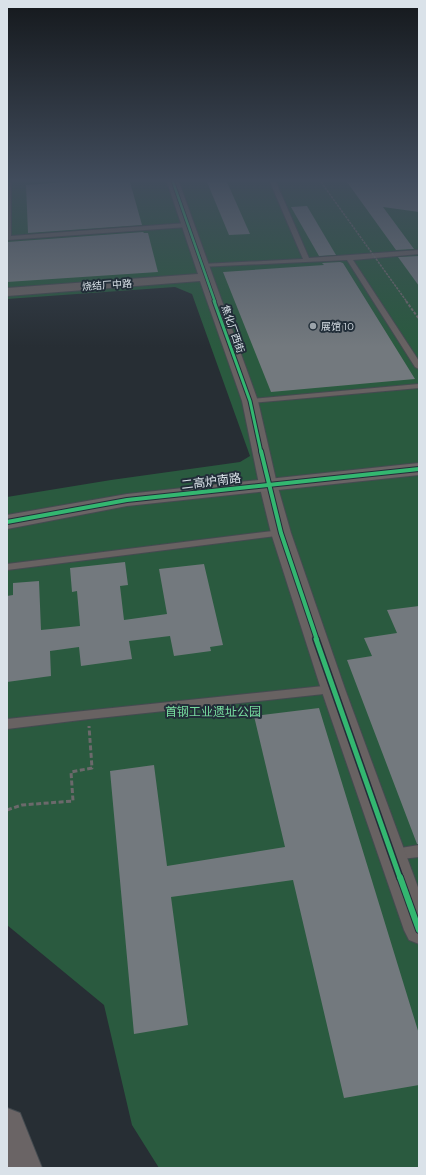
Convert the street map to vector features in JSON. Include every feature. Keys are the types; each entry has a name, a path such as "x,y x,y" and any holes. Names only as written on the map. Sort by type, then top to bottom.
{"street":[{"name":"焦化厂西街","path":"191,237 250,401 268,484 281,533 333,689 419,930"},
{"name":"烧结厂中路","path":"7,286 204,271"},
{"name":"烧结厂中路","path":"7,292 204,271"},
{"name":"二高炉南路","path":"7,522 127,500 419,469"},
{"path":"7,1126 24,1168"}],"lane":[{"path":"7,238 23,237"},
{"path":"297,237 307,260"},
{"path":"204,271 307,260 419,252"},
{"path":"348,258 415,356 419,367"},
{"path":"250,401 419,386"},
{"path":"7,567 281,533"},
{"path":"7,724 333,689"},
{"path":"392,855 419,851"}],"path":[{"path":"360,237 419,319"},
{"path":"7,810 22,805 73,801 71,772 92,768 89,714"}],"green space":[{"name":"首钢工业遗址公园","path":"7,237 419,237 419,1168 159,1168 132,1125 104,1005 7,925 7,497 111,480 240,462 250,456 192,294 175,287 7,299"}],"building":[{"path":"77,237 149,237 158,272 7,282 7,242"},
{"path":"308,237 325,237 336,255 319,256"},
{"path":"387,237 405,237 414,249 396,250"},
{"path":"419,256 419,286 398,257"},
{"name":"展馆 10","path":"322,263 343,263 415,379 271,392 223,272 324,265"},
{"path":"125,562 128,585 120,586 124,620 167,614 159,569 204,564 223,645 210,647 211,651 174,656 170,636 129,641 132,659 81,666 79,647 50,651 51,676 7,682 7,596 13,595 13,583 39,581 41,630 80,626 77,591 72,592 70,568"},
{"path":"419,606 419,844 417,844 347,660 372,656 364,638 397,633 387,610"},
{"path":"319,708 419,1034 419,1085 344,1098 293,880 171,897 188,1025 134,1034 110,771 154,765 167,866 285,847 254,716"}],"cycle path":[{"path":"191,237 250,401 268,484 281,533 333,689 419,930"},
{"path":"7,522 127,500 419,469"}],"place":[{"name":"展馆 10","path":"313,326"}]}
